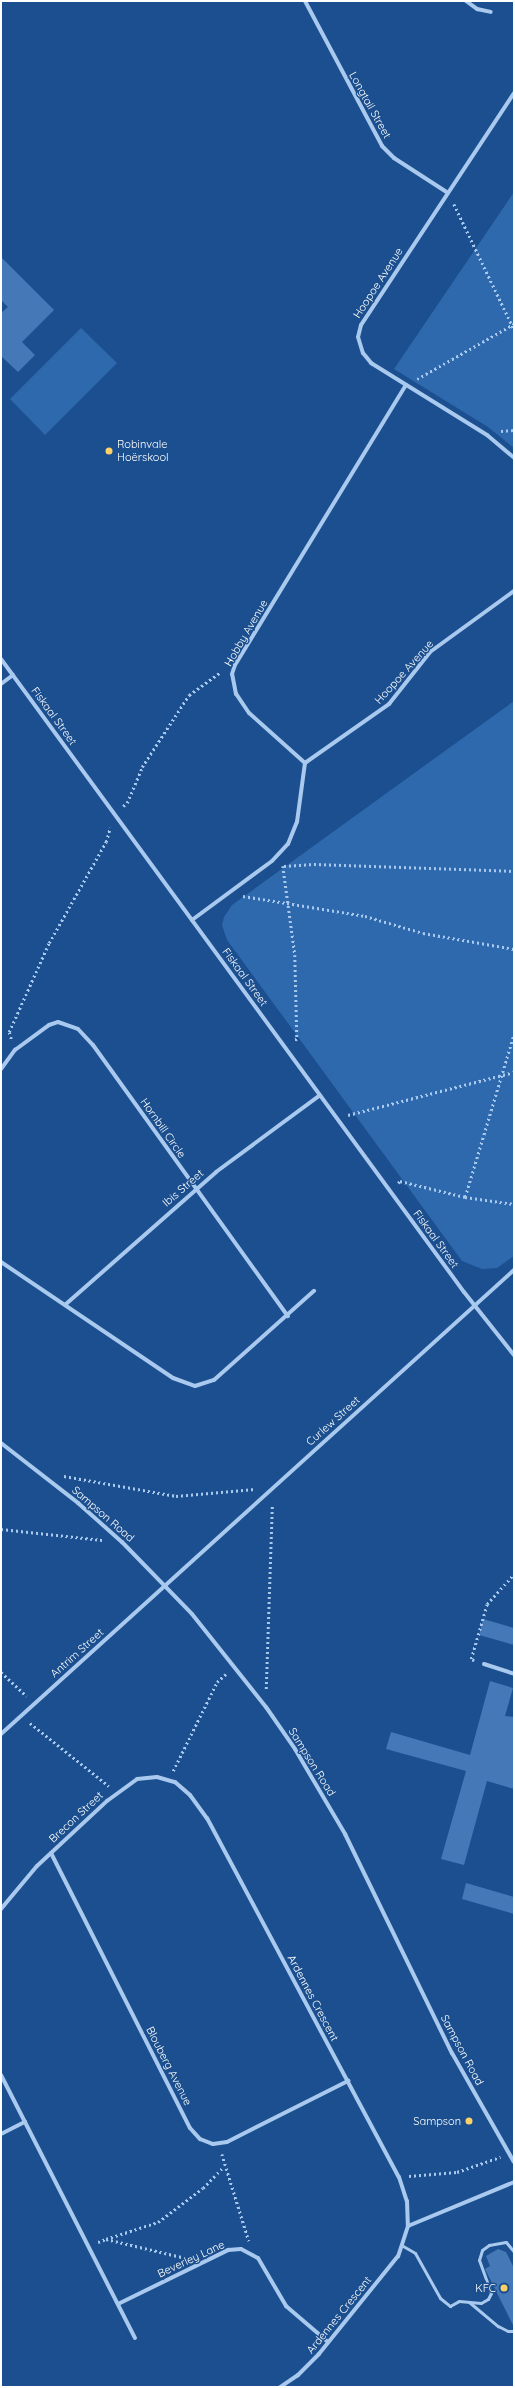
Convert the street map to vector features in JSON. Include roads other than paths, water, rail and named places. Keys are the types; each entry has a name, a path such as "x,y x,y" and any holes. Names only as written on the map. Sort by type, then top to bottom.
{"street":[{"name":"Longtail Street","path":"305,1 382,146 394,158 448,193"},
{"path":"466,1 477,9 491,12"},
{"name":"Hoopoe Avenue","path":"514,93 359,332 360,345 371,363 487,435 514,458"},
{"name":"Hobby Avenue","path":"305,763 264,729 240,702 233,686 232,674 236,665 406,385"},
{"name":"Hoopoe Avenue","path":"305,763 389,704 430,652 514,591"},
{"name":"Fiskaal Street","path":"1,659 475,1306 514,1355"},
{"path":"1,684 13,675"},
{"path":"192,920 272,861 288,844 294,833 305,763"},
{"name":"Hornbill Circle","path":"1,1069 15,1050 36,1033 54,1024 63,1023 78,1030 93,1045 288,1316"},
{"name":"Ibis Street","path":"66,1304 196,1190 320,1094"},
{"path":"1,1262 66,1304 173,1378 195,1386 214,1380 288,1316 314,1291"},
{"name":"Curlew Street","path":"164,1586 514,1270"},
{"name":"Sampson Road","path":"1,1444 78,1503 122,1542 164,1586 235,1666 294,1748 338,1822 452,2053 514,2162"},
{"name":"Antrim Street","path":"1,1734 164,1586"},
{"path":"484,1664 514,1674"},
{"name":"Brecon Street","path":"1,1908 23,1880 51,1853 118,1792 137,1779 147,1776 169,1779 181,1787"},
{"name":"Ardennes Crescent","path":"181,1787 197,1803 207,1818 399,2177 407,2201 408,2226 403,2246 391,2265 308,2366 280,2387"},
{"name":"Blouberg Avenue","path":"51,1853 190,2128 200,2138 220,2144 227,2142 348,2081"},
{"path":"1,2075 135,2338"},
{"path":"1,2134 25,2122"},
{"path":"408,2226 514,2182"},
{"name":"Beverley Lane","path":"118,2304 228,2250 240,2249 254,2254 262,2263 286,2306 328,2342"}],"lane":[{"path":"403,2246 415,2253 440,2298 450,2306 459,2301 481,2303 491,2293 480,2269 478,2260 482,2250 489,2245 506,2242 514,2252"},
{"path":"469,2302 498,2326 508,2331 514,2331"}],"place":[{"name":"Robinvale Hoërskool","path":"109,451"},
{"name":"Sampson","path":"469,2121"},
{"name":"KFC","path":"504,2288"}]}
